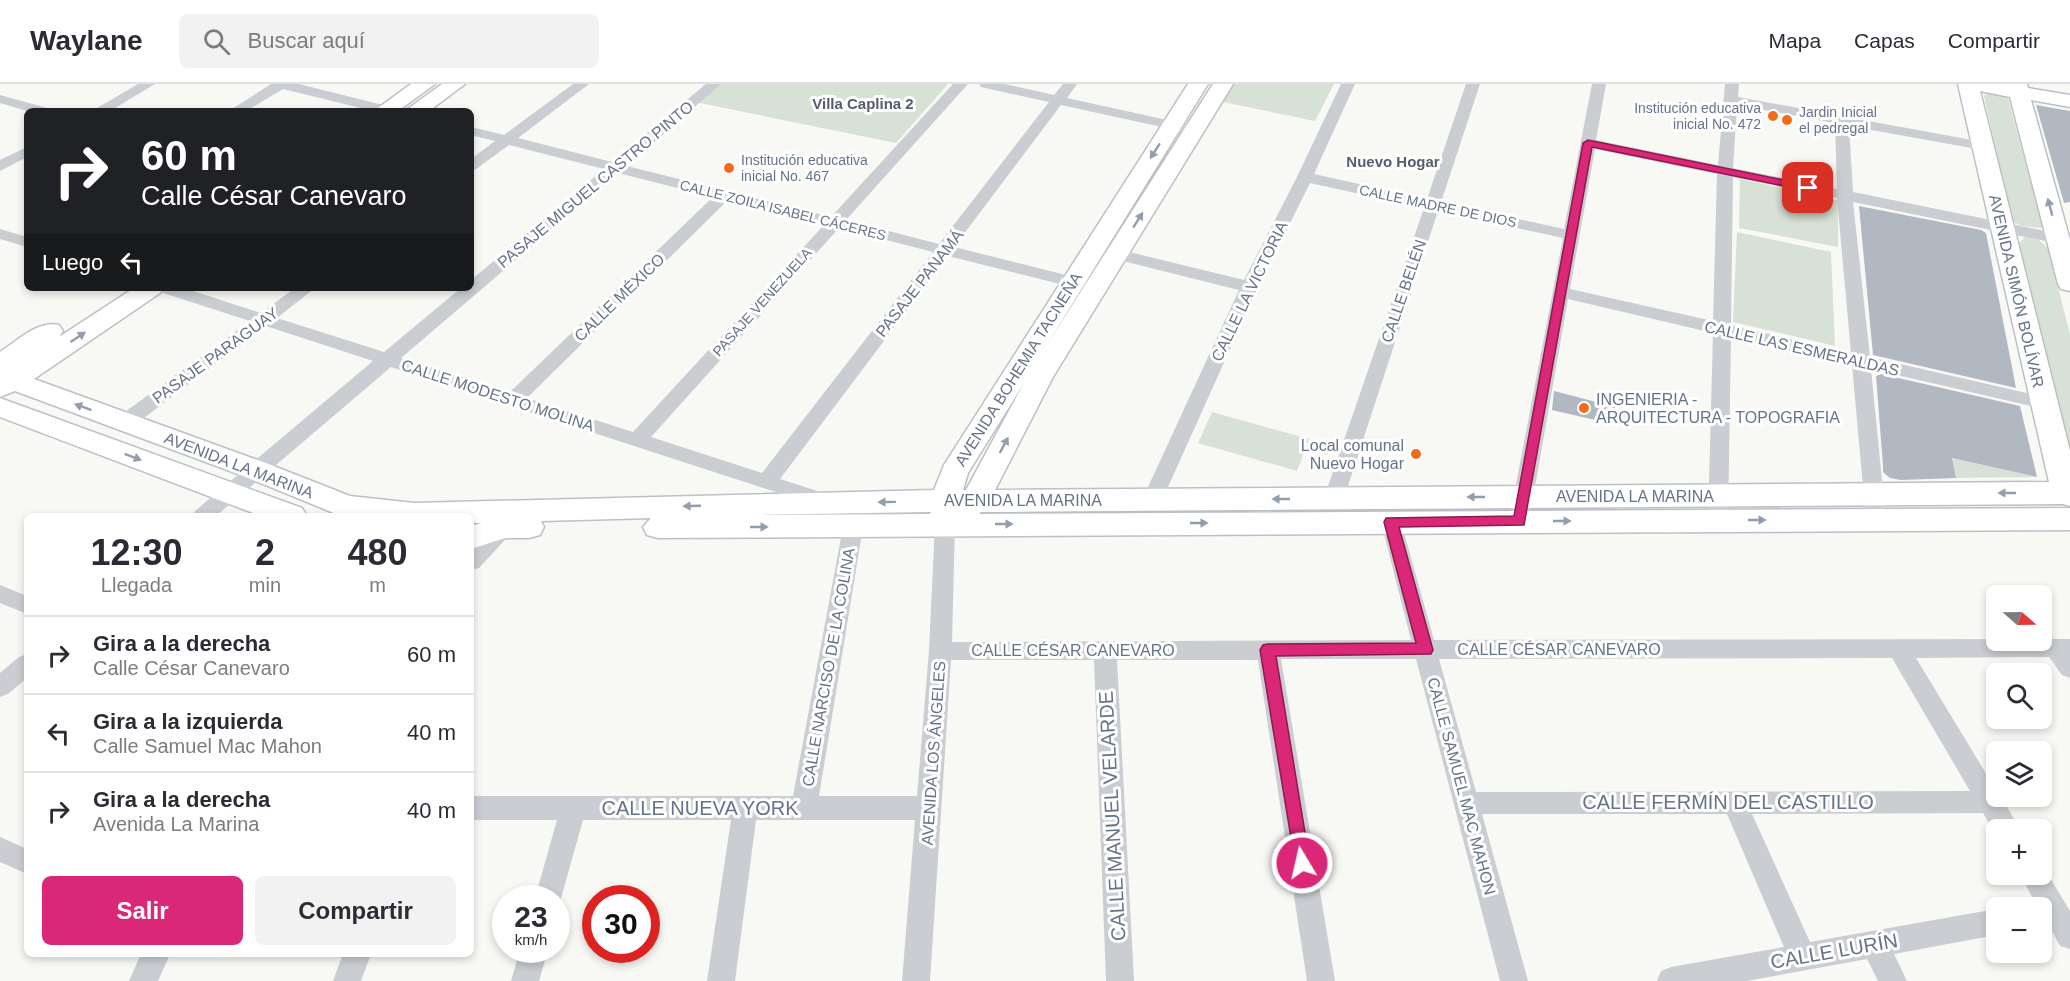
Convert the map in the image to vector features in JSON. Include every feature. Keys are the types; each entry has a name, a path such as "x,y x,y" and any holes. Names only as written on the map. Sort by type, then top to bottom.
{"street":[{"path":"104,108 148,84"},
{"path":"241,108 282,84 375,108"},
{"path":"391,108 425,84"},
{"path":"419,108 455,84"},
{"path":"474,164 582,84"},
{"name":"PASAJE MIGUEL CASTRO PINTO","path":"474,286 714,84"},
{"name":"PASAJE VENEZUELA","path":"637,440 961,84"},
{"path":"986,84 1194,130"},
{"name":"PASAJE PANAMÁ","path":"766,482 1071,84"},
{"name":"AVENIDA BOHEMIA TACNEÑA","path":"955,509 1040,377 1084,285 1172,125 1198,84"},
{"name":"AVENIDA BOHEMIA TACNEÑA","path":"1084,285 1117,254 1223,84"},
{"name":"CALLE LA VICTORIA","path":"1155,500 1158,487 1249,286 1305,177 1348,84"},
{"name":"CALLE BELÉN","path":"1334,498 1473,84"},
{"path":"1521,509 1599,84"},
{"name":"AVENIDA SIMÓN BOLÍVAR","path":"1968,84 2069,500"},
{"path":"1973,84 2018,88 2070,101"},
{"path":"2047,84 2070,88"},
{"path":"2018,88 2064,240 2070,284"},
{"path":"1717,508 1725,170 1731,92 1842,121 1983,146"},
{"path":"0,99 32,108"},
{"path":"1842,121 1845,196 1875,507"},
{"name":"CALLE ZOILA ISABEL CÁCERES","path":"474,132 1084,285"},
{"path":"1588,143 2064,240"},
{"path":"0,166 24,153"},
{"name":"CALLE MADRE DE DIOS","path":"1305,177 1571,235"},
{"name":"CALLE MÉXICO","path":"513,400 724,195"},
{"path":"0,234 24,239"},
{"path":"1117,254 1249,286"},
{"path":"3,378 111,291"},
{"path":"3,378 146,291"},
{"name":"CALLE MODESTO MOLINA","path":"175,291 830,502"},
{"name":"PASAJE PARAGUAY","path":"125,422 302,291"},
{"name":"PASAJE MIGUEL CASTRO PINTO","path":"206,513 469,291"},
{"name":"CALLE LAS ESMERALDAS","path":"1560,292 2044,403"},
{"name":"AVENIDA LA MARINA","path":"3,378 256,470 347,507 404,513"},
{"name":"AVENIDA LA MARINA","path":"0,407 284,513"},
{"name":"AVENIDA LA MARINA","path":"474,517 853,526 955,509 1155,500 1334,498 1521,509 1875,507 2069,500"},
{"name":"AVENIDA LA MARINA","path":"474,537 512,519 830,502 955,509 1391,522 1521,509"},
{"name":"AVENIDA LOS ÁNGELES","path":"916,981 940,651 955,509"},
{"path":"474,559 512,519"},
{"name":"CALLE SAMUEL MAC MAHON","path":"1391,522 1514,981"},
{"name":"CALLE NARCISO DE LA COLINA","path":"804,808 853,526"},
{"path":"0,594 24,604"},
{"path":"1898,648 1986,795"},
{"path":"2063,648 2070,668"},
{"name":"CALLE CÉSAR CANEVARO","path":"940,651 2063,648"},
{"name":"CALLE MANUEL VELARDE","path":"1104,650 1120,981"},
{"path":"1268,650 1321,981"},
{"path":"0,687 24,667"},
{"path":"1734,802 1802,957"},
{"name":"CALLE FERMÍN DEL CASTILLO","path":"1467,803 1986,802"},
{"name":"CALLE NUEVA YORK","path":"474,808 929,808"},
{"path":"552,885 573,808"},
{"path":"721,981 745,808"},
{"path":"0,849 24,861"},
{"path":"2040,885 2070,936"},
{"name":"CALLE LURÍN","path":"1688,979 1986,923"},
{"path":"1874,943 1893,981"},
{"path":"143,981 155,957"},
{"path":"346,981 356,957"},
{"path":"525,981 530,963"}],"shaded area":[{"path":"717,84 948,84 896,143 695,102"},
{"path":"1234,84 1334,84 1315,121 1223,102"},
{"path":"1989,92 2008,98 2043,228 2021,226 2011,220 1984,96"},
{"path":"1740,179 1838,200 1838,247 1739,228"},
{"path":"1737,232 1831,252 1835,346 1733,322"},
{"path":"2026,236 2039,240 2048,248 2070,334 2070,457 2019,243"},
{"path":"1212,412 1309,439 1297,471 1198,443"},
{"path":"1952,458 2037,477 1956,478"}],"building":[{"path":"2036,105 2070,111 2070,202 2064,203"},
{"path":"1859,206 1981,230 1986,233 2016,388 1873,355"},
{"path":"1881,374 2020,406 2037,477 1952,458 1956,478 1901,480 1890,478 1883,472 1876,376"},
{"name":"INGENIERIA - ARQUITECTURA - TOPOGRAFIA","path":"1554,391 1615,407 1612,424 1552,410"}],"place":[{"name":"Institución educativa inicial No. 472","path":"1773,116"},
{"name":"Jardin Inicial el pedregal","path":"1787,120"},
{"name":"Institución educativa inicial No. 467","path":"729,168"},
{"name":"INGENIERIA - ARQUITECTURA - TOPOGRAFIA","path":"1584,408"},
{"name":"Local comunal Nuevo Hogar","path":"1416,454"}],"district":[{"name":"Villa Caplina 2","path":"863,104"},
{"name":"Nuevo Hogar","path":"1393,162"}],"route":[{"path":"1302,863 1268,650 1425,650 1391,522 1520,521 1522,497 1588,143 1808,188"}]}
